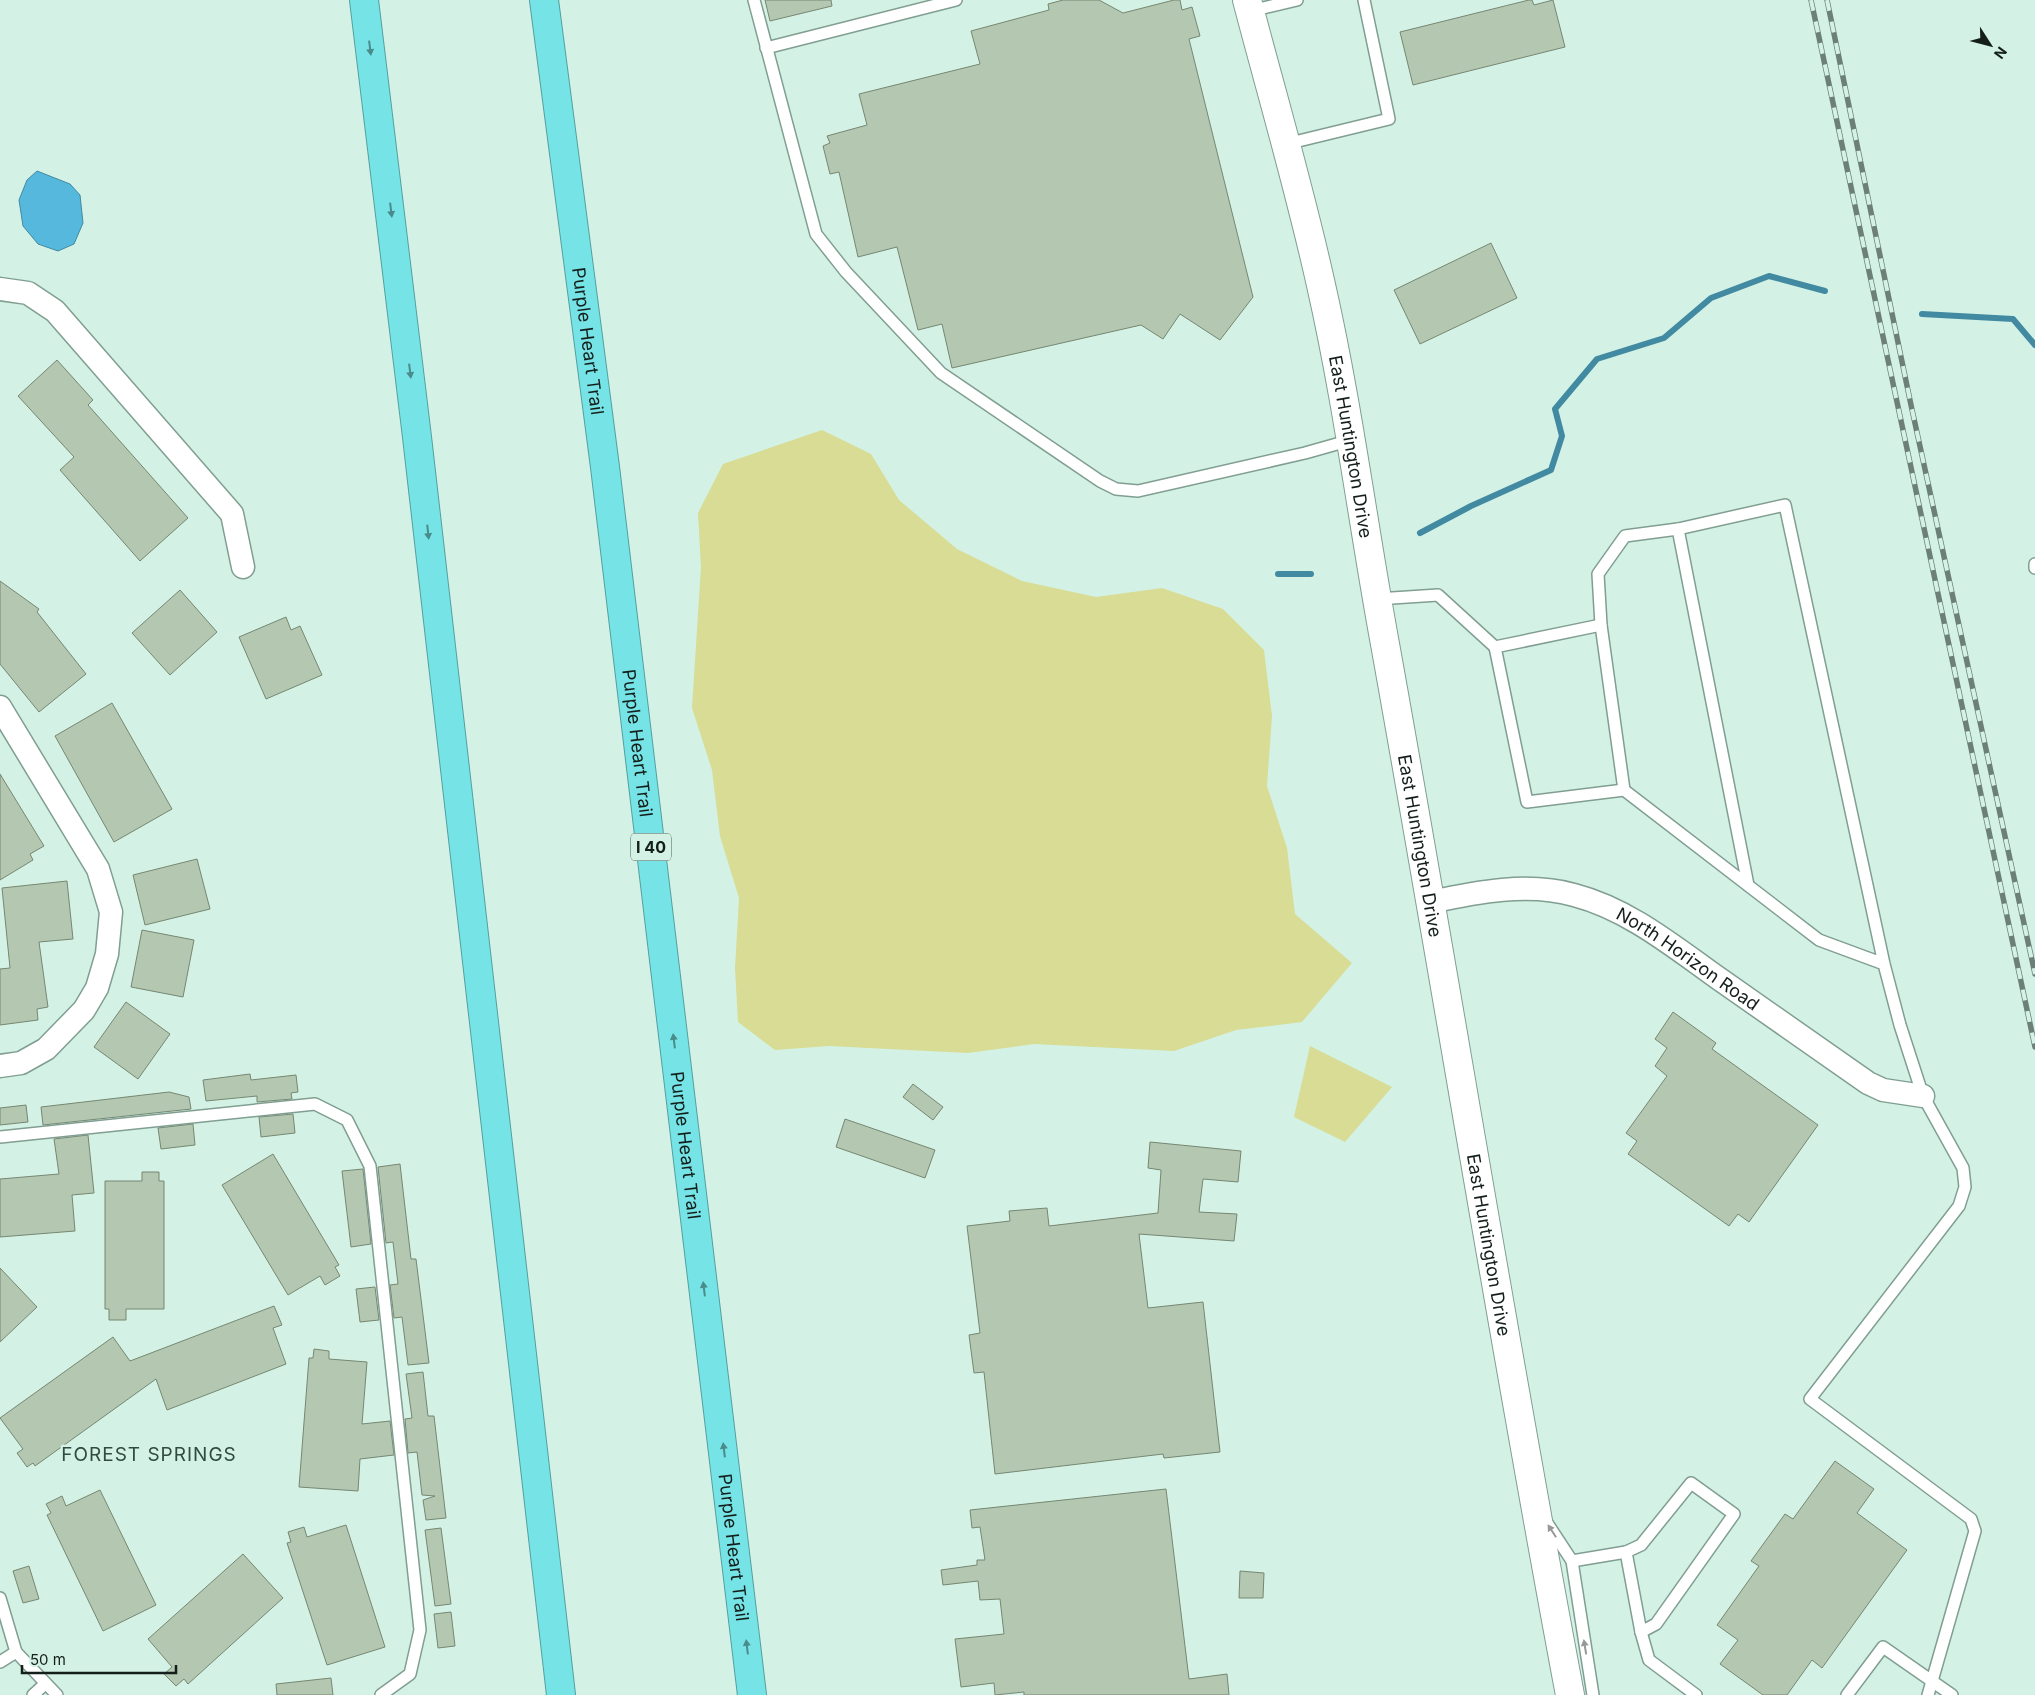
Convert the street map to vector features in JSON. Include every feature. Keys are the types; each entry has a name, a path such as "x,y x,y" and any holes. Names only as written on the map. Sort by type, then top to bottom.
{"highway":[{"path":"364,0 413,398 561,1695"},
{"name":"Purple Heart Trail","path":"544,0 606,477 752,1695"}],"street":[{"name":"East Huntington Drive","path":"1249,5 1322,287 1431,902 1533,1501 1570,1695"},
{"path":"0,289 28,293 55,311 232,514 243,567"},
{"path":"0,708 98,869 111,912 106,954 97,988 84,1010 46,1049 21,1063 0,1066"},
{"name":"North Horizon Road","path":"1431,902 1473,893 1527,888 1573,894 1621,912 1868,1083 1884,1090 1923,1096"}],"lane":[{"path":"754,0 816,234 846,272 941,373 1100,481 1116,489 1138,491 1305,453 1350,440"},
{"path":"766,48 956,0"},
{"path":"1249,5 1297,0"},
{"path":"1285,144 1389,119 1364,0"},
{"path":"1624,790 1601,625 1598,574 1626,536 1678,529 1785,505 1884,964 1900,1025 1923,1096 1963,1168 1965,1187 1959,1206 1810,1400 1970,1519 1974,1532 1928,1695"},
{"path":"1678,529 1748,885"},
{"path":"1376,600 1438,595 1495,647 1527,802 1624,790 1819,940 1884,964"},
{"path":"1495,647 1601,625"},
{"path":"0,1137 315,1104 347,1120 370,1166 420,1630 410,1674 381,1695"},
{"path":"1572,1561 1626,1552 1641,1545 1690,1483 1734,1514 1656,1624 1640,1632"},
{"path":"1533,1501 1572,1561 1593,1695"},
{"path":"1626,1552 1640,1632 1649,1660 1696,1695"},
{"path":"0,1598 16,1652 57,1695"},
{"path":"1847,1695 1883,1647 1952,1695"},
{"path":"0,1662 16,1652"},
{"path":"33,1695 45,1684"}],"green space":[{"path":"822,430 871,454 899,500 957,549 1022,581 1096,597 1162,588 1223,609 1264,650 1272,716 1267,786 1287,848 1295,914 1352,963 1302,1022 1236,1030 1174,1051 1034,1044 968,1053 829,1046 775,1050 738,1022 735,968 739,898 720,836 712,770 692,708 701,567 698,513 723,464"},
{"path":"1310,1046 1392,1087 1345,1142 1294,1117"}],"water":[{"path":"37,171 70,184 80,195 83,223 74,244 58,251 38,244 23,226 19,200 27,180"}],"building":[{"path":"765,0 831,0 832,6 770,21"},
{"path":"1063,0 1099,0 1123,13 1174,0 1180,0 1182,10 1192,7 1200,36 1189,39 1253,297 1220,340 1180,314 1163,339 1141,325 952,368 942,324 918,330 897,247 858,257 839,172 830,174 823,146 830,143 827,136 867,125 859,94 980,64 971,31 1049,10 1048,4"},
{"path":"1532,0 1534,5 1553,0 1565,47 1413,85 1400,32"},
{"path":"1491,243 1517,298 1420,344 1394,290"},
{"path":"57,360 93,400 88,405 188,518 140,561 60,470 74,457 18,396"},
{"path":"0,581 39,609 37,612 86,674 39,712 0,664"},
{"path":"180,590 217,632 170,675 132,633"},
{"path":"286,617 291,630 300,626 322,675 266,699 239,637"},
{"path":"112,703 172,809 114,842 55,736"},
{"path":"0,774 44,846 30,854 33,860 0,880"},
{"path":"197,859 210,909 145,925 133,875"},
{"path":"67,881 73,939 39,942 48,1007 37,1009 38,1020 0,1025 0,969 10,968 2,888"},
{"path":"142,930 194,940 183,997 131,987"},
{"path":"126,1002 170,1034 138,1079 94,1047"},
{"path":"1673,1012 1716,1043 1712,1049 1818,1125 1749,1222 1738,1214 1729,1226 1628,1154 1637,1141 1626,1133 1667,1076 1655,1066 1667,1048 1655,1039"},
{"path":"250,1074 251,1080 296,1075 298,1092 291,1093 292,1099 257,1102 257,1096 206,1101 203,1080"},
{"path":"913,1084 943,1107 933,1120 903,1097"},
{"path":"169,1092 189,1097 191,1109 43,1125 41,1107"},
{"path":"26,1105 28,1122 0,1125 0,1108"},
{"path":"293,1114 295,1133 261,1137 259,1117"},
{"path":"845,1119 935,1150 925,1178 836,1147"},
{"path":"193,1124 195,1145 161,1149 158,1128"},
{"path":"88,1135 94,1193 72,1195 75,1231 0,1237 0,1179 59,1174 54,1139"},
{"path":"1150,1142 1241,1151 1238,1182 1203,1179 1199,1212 1237,1214 1234,1241 1139,1234 1148,1308 1203,1302 1220,1452 1164,1458 1163,1454 995,1474 984,1372 974,1373 969,1335 980,1333 967,1226 1010,1221 1009,1211 1047,1208 1049,1226 1158,1213 1161,1170 1148,1168"},
{"path":"273,1154 339,1265 335,1267 340,1276 325,1285 320,1276 288,1295 222,1185"},
{"path":"400,1164 411,1259 416,1259 429,1363 408,1365 402,1317 394,1318 390,1285 398,1284 393,1242 386,1243 378,1167"},
{"path":"363,1169 371,1244 351,1247 342,1171"},
{"path":"142,1172 159,1172 159,1181 164,1181 164,1309 126,1309 126,1320 109,1320 109,1309 105,1309 105,1181 142,1181"},
{"path":"0,1268 37,1307 0,1342"},
{"path":"375,1287 379,1320 360,1322 356,1289"},
{"path":"274,1306 282,1325 273,1328 286,1364 167,1410 156,1379 35,1466 33,1463 27,1467 17,1453 23,1449 0,1418 113,1337 130,1361"},
{"path":"314,1349 329,1351 329,1359 367,1362 362,1424 390,1421 394,1455 360,1459 358,1491 299,1487 309,1358 313,1358"},
{"path":"423,1372 428,1416 434,1416 446,1518 426,1520 423,1500 435,1496 422,1495 417,1452 408,1453 405,1419 412,1418 406,1374"},
{"path":"1835,1461 1874,1489 1857,1513 1907,1550 1822,1668 1812,1660 1787,1695 1763,1695 1720,1664 1738,1640 1717,1625 1759,1566 1751,1561 1785,1514 1793,1519"},
{"path":"1166,1489 1189,1679 1227,1674 1229,1695 1024,1695 1024,1692 995,1695 994,1683 961,1687 955,1639 1004,1634 1000,1599 980,1600 978,1581 943,1585 941,1570 977,1565 977,1560 985,1560 980,1527 972,1528 970,1510"},
{"path":"100,1490 156,1605 103,1631 47,1515 51,1513 46,1504 62,1496 66,1506"},
{"path":"346,1525 385,1647 327,1665 287,1543 291,1542 288,1532 304,1527 307,1537"},
{"path":"441,1528 451,1604 435,1606 425,1530"},
{"path":"243,1554 283,1598 188,1684 184,1679 176,1686 164,1674 172,1667 148,1639"},
{"path":"29,1566 39,1599 23,1603 13,1571"},
{"path":"1240,1571 1264,1573 1263,1598 1239,1598"},
{"path":"451,1612 455,1646 438,1648 434,1614"},
{"path":"331,1678 333,1695 277,1695 276,1684"}],"waterway":[{"path":"1420,533 1471,506 1551,470 1562,436 1555,409 1597,359 1664,338 1711,298 1769,276 1825,291"},
{"path":"1922,314 2013,319 2035,345"},
{"path":"1278,574 1311,574"}],"railway":[{"path":"1811,0 2035,1047"},
{"path":"1827,0 1911,405 2035,974"}],"district":[{"name":"FOREST SPRINGS","path":"149,1454"}]}
